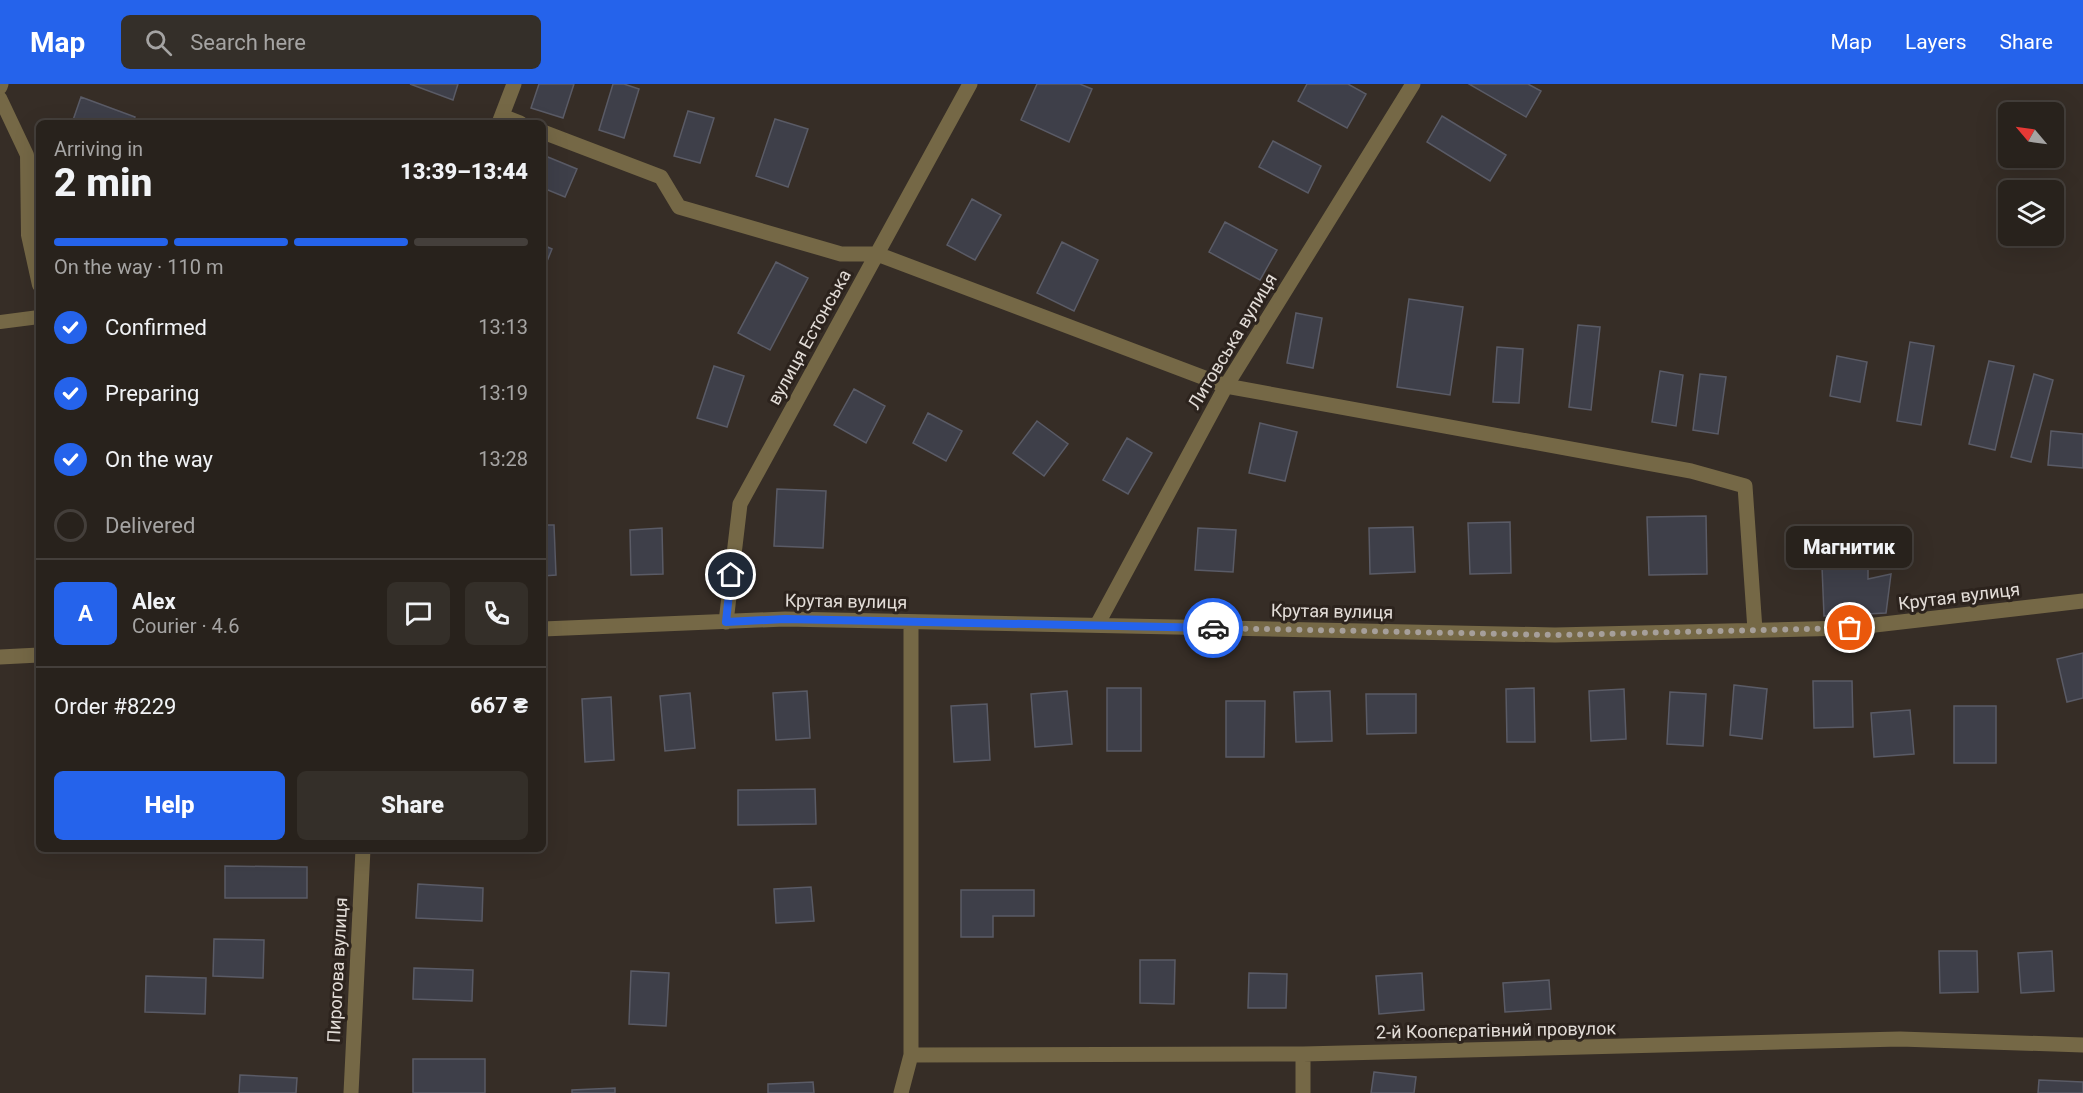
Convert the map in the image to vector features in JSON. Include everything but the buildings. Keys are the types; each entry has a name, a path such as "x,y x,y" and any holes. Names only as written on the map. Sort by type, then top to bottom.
{"street":[{"path":"500,119 514,84"},
{"name":"вулиця Естонська","path":"726,622 740,504 970,84"},
{"name":"Литовська вулиця","path":"1097,625 1226,386 1413,84"},
{"path":"546,133 661,177 679,207 842,254 877,254 1226,386 1680,469 1746,486 1755,630"},
{"name":"Крутая вулиця","path":"546,629 785,619 1555,635 1850,628 2083,601"},
{"path":"901,1093 911,1055 911,622"},
{"path":"0,657 36,655"},
{"name":"Пирогова вулиця","path":"351,1093 363,852"},
{"name":"2-й Коопєратівний провулок","path":"911,1055 1303,1054 1900,1039 2083,1045"},
{"path":"1303,1054 1303,1093"}],"lane":[{"path":"0,98 27,155 28,235 36,271"},
{"path":"0,322 36,317"}],"way so far":[{"path":"1213,628 1555,635 1850,628"}],"place":[{"name":"Магнитик","path":"1850,628"}],"route":[{"path":"731,575 726,622 785,619 1213,628"}]}
